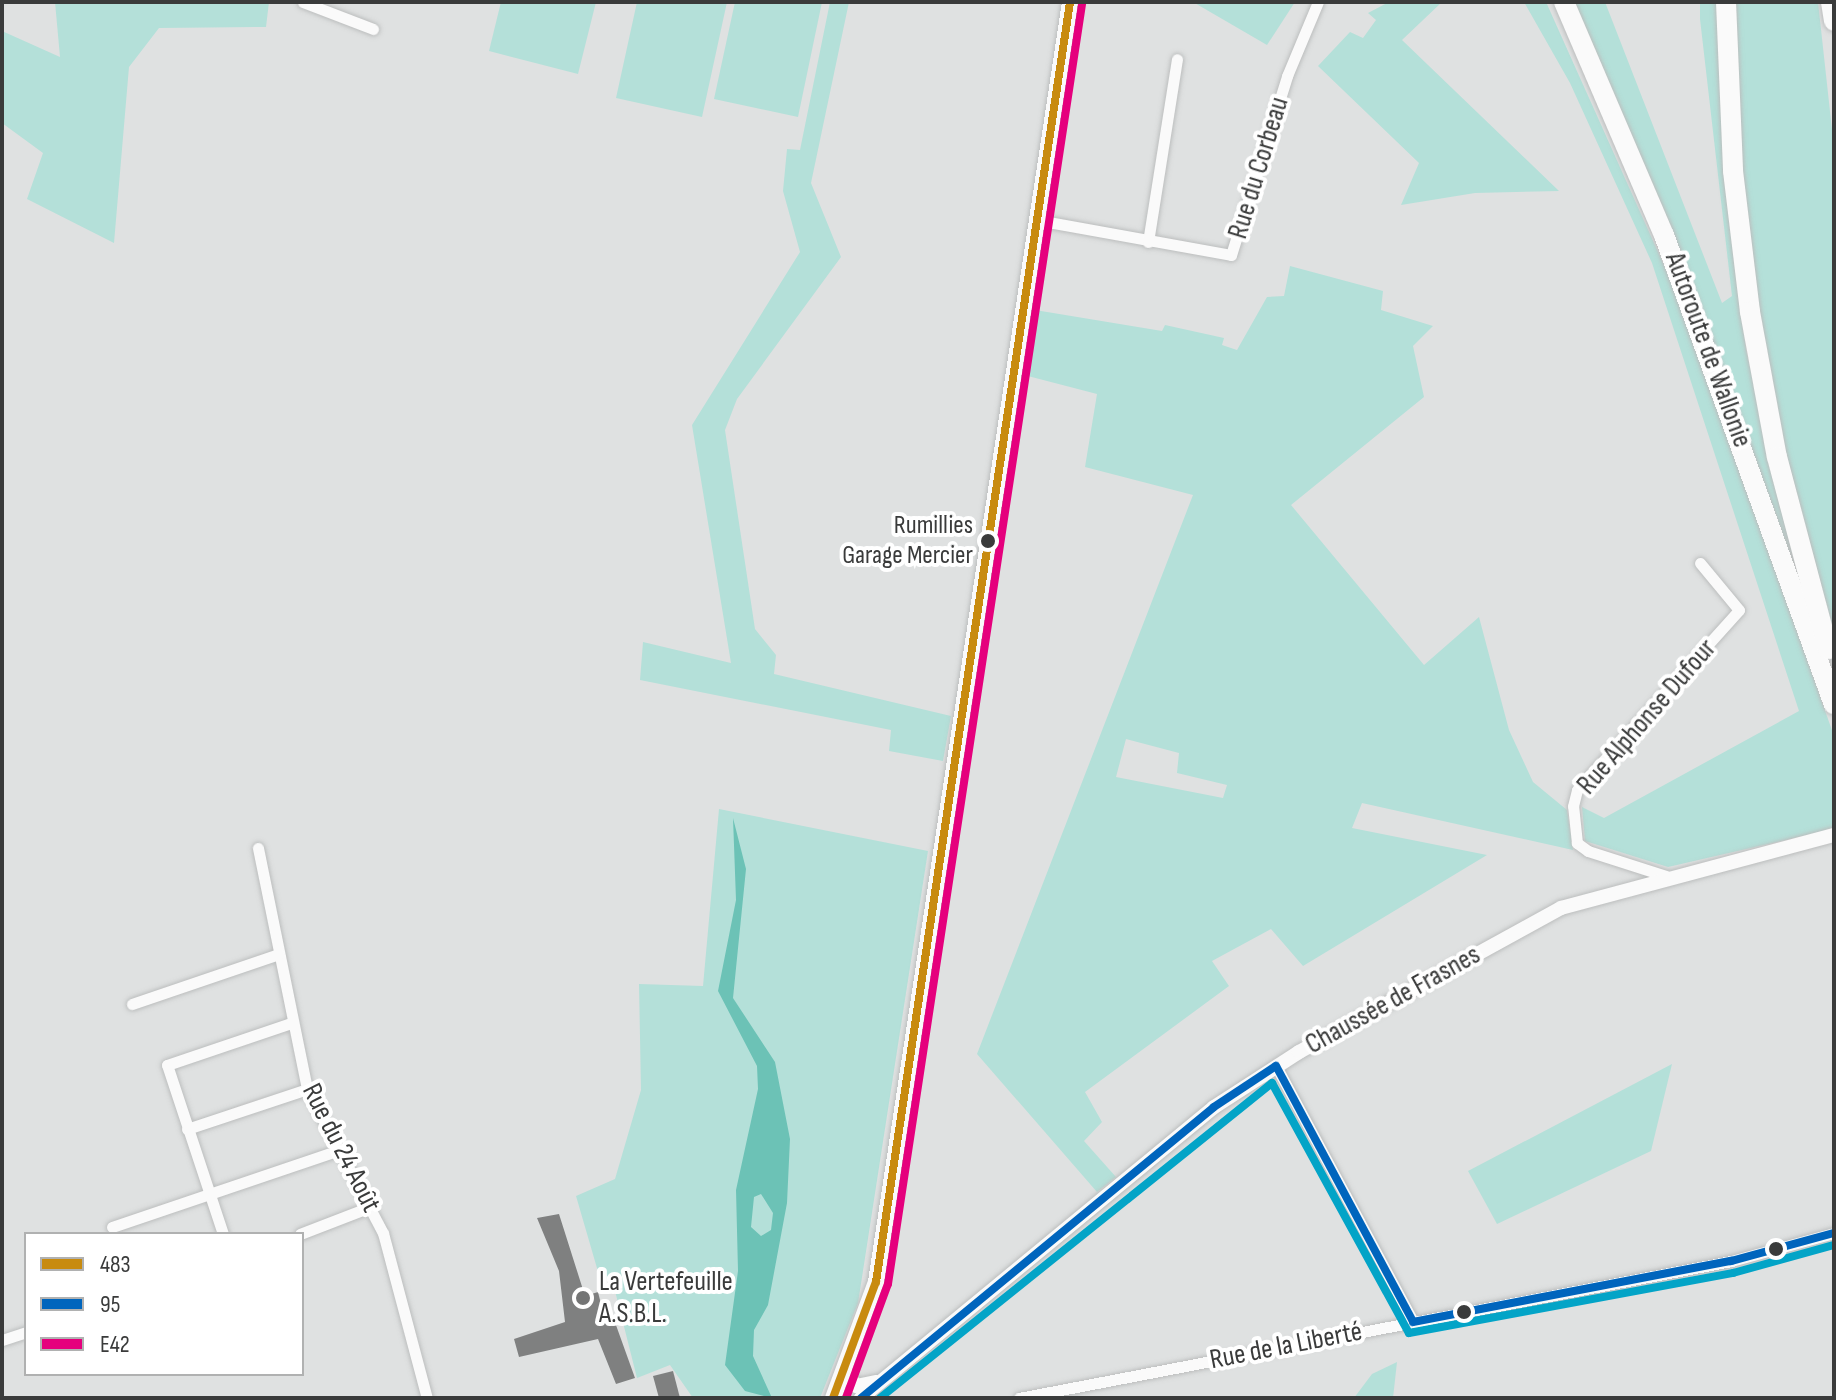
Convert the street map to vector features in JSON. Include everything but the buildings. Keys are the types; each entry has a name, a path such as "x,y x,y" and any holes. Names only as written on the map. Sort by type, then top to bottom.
{"highway":[{"name":"Autoroute de Wallonie","path":"1564,2 1687,293 1834,704"},
{"path":"1726,2 1733,171 1759,369 1834,668"},
{"path":"1831,2 1834,21"}],"main road":[{"path":"833,1398 846,1373 876,1282 1070,2"},
{"name":"Chaussée de Frasnes","path":"861,1398 1207,1112 1276,1066 1552,912 1666,876 1834,835"},
{"path":"846,1373 861,1388 881,1380"}],"street":[{"path":"303,2 373,29"},
{"name":"Rue du Corbeau","path":"1037,220 1220,257 1239,245 1287,76 1318,2"},
{"path":"1148,242 1177,59"},
{"name":"Rue Alphonse Dufour","path":"1666,876 1588,851 1577,843 1573,806 1577,790 1739,610 1700,563"},
{"name":"Rue du 24 Août","path":"258,848 291,1023 307,1089 370,1207 427,1398"},
{"path":"132,1004 279,954"},
{"path":"222,1232 167,1065 291,1023"},
{"path":"1276,1066 1413,1322"},
{"path":"187,1129 307,1089"},
{"path":"112,1227 339,1150"},
{"path":"304,1232 370,1207"},
{"name":"Rue de la Liberté","path":"1019,1398 1731,1261 1834,1233"},
{"path":"2,1340 24,1333"}],"shaded area":[{"path":"55,2 269,2 266,27 159,28 129,67 114,243 27,199 43,153 2,123 2,31 60,57"},
{"path":"501,2 596,2 578,74 489,51"},
{"path":"637,2 727,2 702,117 616,98"},
{"path":"735,2 822,2 798,117 714,99"},
{"path":"830,2 849,2 811,183 841,257 737,399 725,430 755,629 776,655 774,674 951,716 943,761 889,751 891,730 640,680 643,642 731,663 692,425 800,252 783,191 787,149 800,150"},
{"path":"1193,2 1295,2 1267,45"},
{"path":"1389,2 1442,2 1402,40 1559,191 1475,193 1401,205 1419,163 1318,66 1350,32 1363,38 1376,20 1368,13"},
{"path":"1524,2 1546,2 1680,301 1834,736 1834,829 1668,867 1585,841 1582,807 1604,818 1799,711 1652,263 1570,83"},
{"path":"1572,2 1605,2 1722,303 1732,296 1700,19 1700,2 1717,2 1724,170 1746,350 1800,581"},
{"path":"1735,2 1818,2 1834,148 1834,645 1782,449 1756,311 1738,159"},
{"path":"1290,266 1383,291 1381,310 1433,326 1413,346 1424,397 1291,505 1424,665 1479,617 1509,730 1533,782 1567,810 1573,850 1362,803 1352,828 1487,855 1303,966 1271,929 1212,961 1229,986 1085,1092 1102,1122 1084,1141 1116,1177 1097,1192 977,1054 1193,495 1085,467 1097,394 1024,375 1035,310 1162,331 1165,325 1224,338 1222,345 1237,350 1267,297 1284,296","holes":["1126,739 1179,753 1177,773 1227,785 1223,798 1116,777"]},
{"path":"719,809 928,851 858,1303 820,1398 693,1398 670,1365 637,1378 613,1283 599,1275 576,1196 615,1179 641,1090 639,984 703,986"},
{"path":"733,818 746,869 733,998 775,1062 790,1139 787,1203 768,1305 754,1330 753,1356 772,1398 745,1391 725,1365 738,1271 736,1190 758,1089 757,1066 718,991 736,900","holes":["761,1194 773,1213 771,1230 761,1236 751,1227 754,1197"]},
{"path":"1672,1064 1651,1151 1497,1224 1468,1171"},
{"path":"1397,1362 1393,1398 1354,1398 1372,1374"}],"transit line":[{"name":"483","path":"833,1398 876,1282 1070,2"},
{"name":"E42","path":"846,1398 888,1284 1082,4"},
{"name":"95","path":"1276,1066 1413,1322"},
{"name":"95","path":"861,1398 1214,1107 1276,1066"},
{"path":"880,1398 1272,1083 1409,1333 1733,1273 1834,1245"},
{"name":"95","path":"1413,1322 1731,1261 1834,1233"}],"place":[{"name":"Rumillies Garage Mercier","path":"988,541"},
{"name":"La Vertefeuille A.S.B.L.","path":"583,1298"}]}
